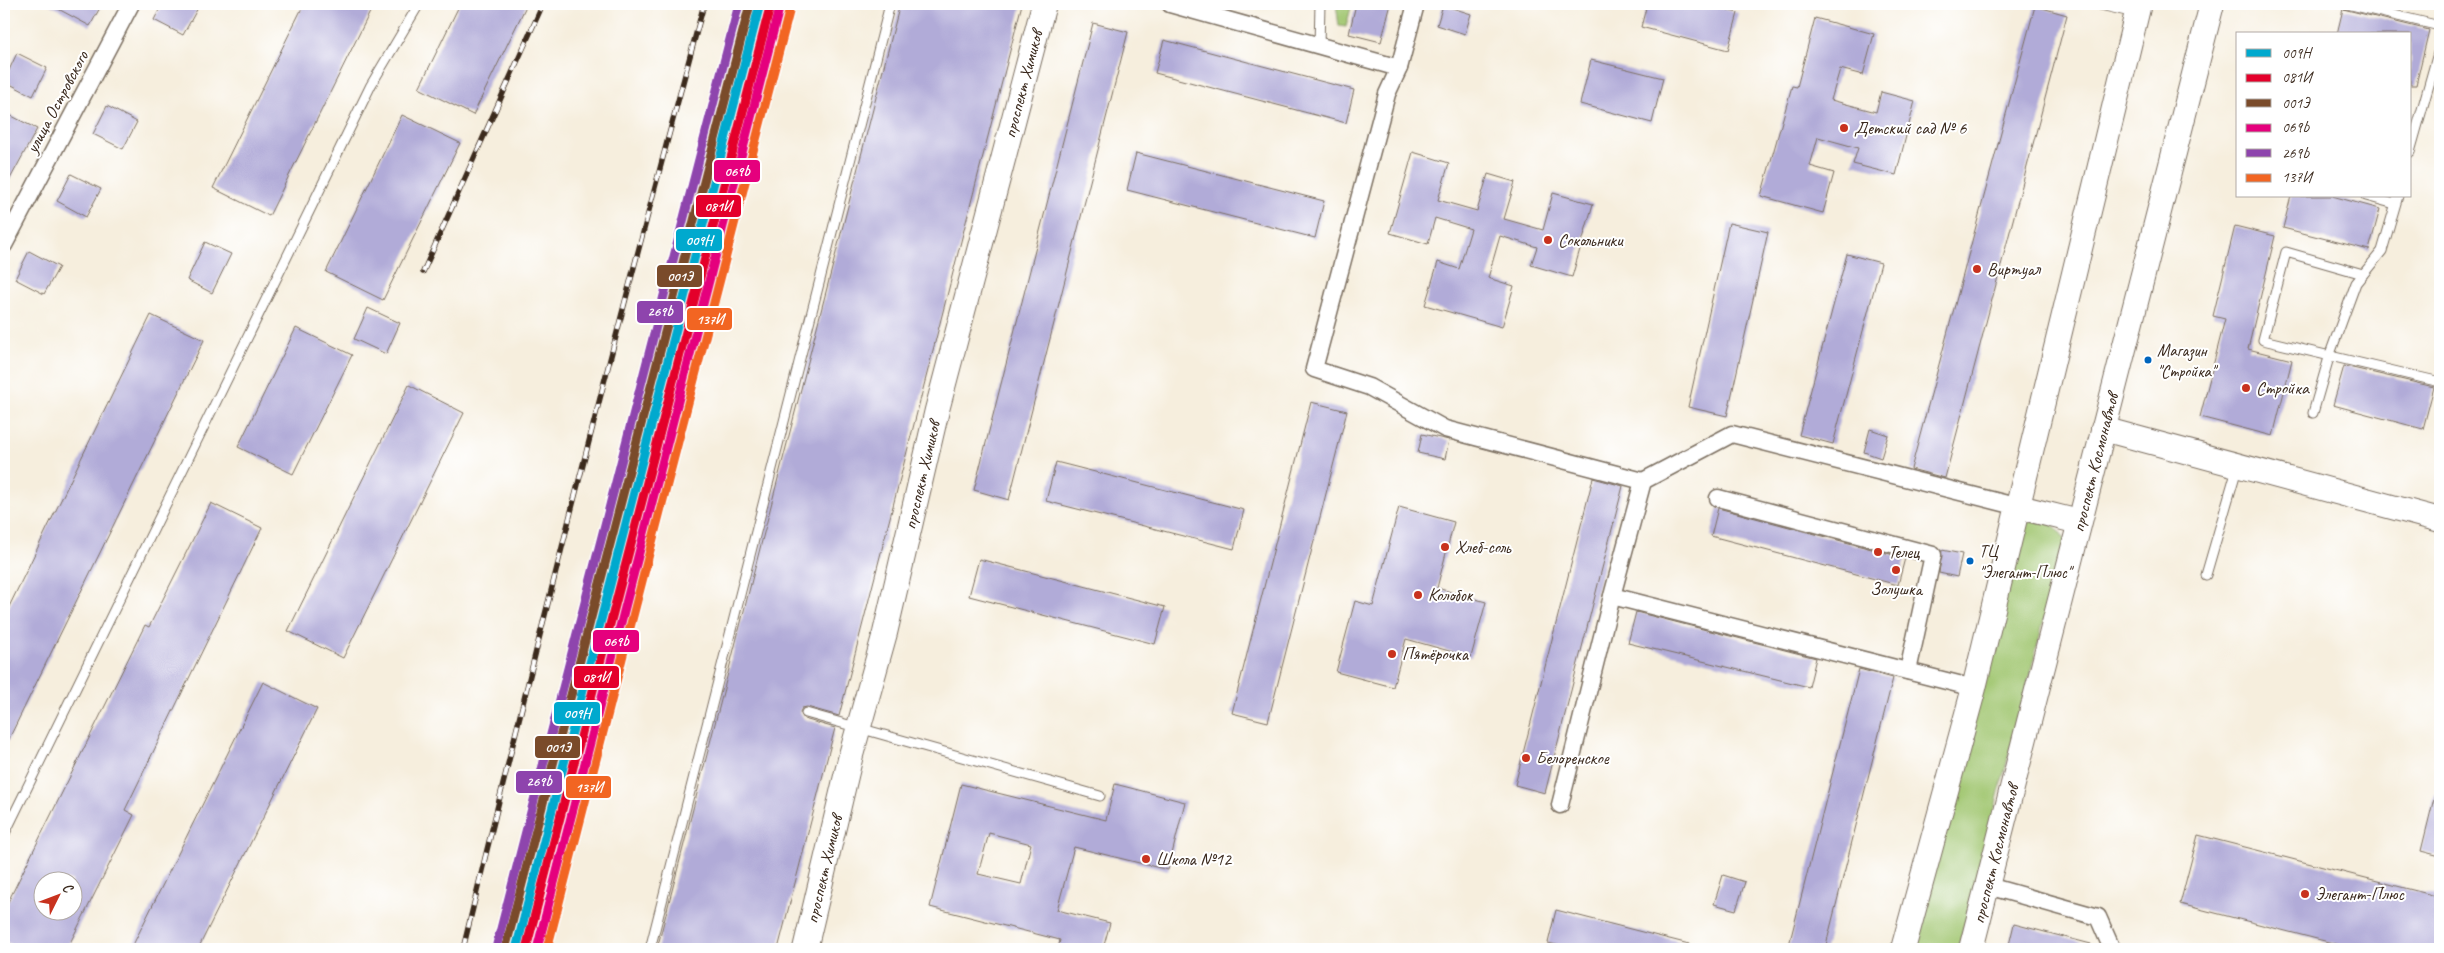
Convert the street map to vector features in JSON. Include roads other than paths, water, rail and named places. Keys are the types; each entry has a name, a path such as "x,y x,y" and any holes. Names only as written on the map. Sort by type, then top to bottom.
{"main road":[{"name":"проспект Химиков","path":"805,949 859,726 886,633 936,410 1044,4"},
{"name":"проспект Космонавтов","path":"1971,949 2212,4"},
{"path":"1903,949 1974,688 2138,8"},
{"path":"2103,429 2440,520"},
{"path":"2019,507 2079,522"}],"street":[{"name":"улица Островского","path":"4,245 131,4"},
{"path":"1170,4 1399,68"},
{"path":"1416,4 1399,68 1387,94 1314,369 1369,387 1445,429 1643,481 1732,434 2019,507"},
{"path":"1560,805 1643,481"},
{"path":"1718,498 1933,555 1908,671"},
{"path":"1612,596 1974,688"},
{"path":"1988,886 2098,917 2112,949"}],"lane":[{"path":"4,835 371,85 419,4"},
{"path":"650,949 890,4"},
{"path":"1319,46 1320,4"},
{"path":"2096,4 2138,8"},
{"path":"2347,4 2440,26"},
{"path":"2412,145 2440,46"},
{"path":"2313,414 2330,354 2356,283 2382,251 2396,200 2381,198"},
{"path":"2363,274 2286,252 2263,340 2330,354 2436,381"},
{"path":"2206,575 2238,465"},
{"path":"806,713 859,726 1100,796"}],"railway":[{"path":"423,272 543,4"},
{"path":"463,949 580,476 704,4"}],"place":[{"name":"Детский сад № 6","path":"1844,128"},
{"name":"Сокольники","path":"1548,240"},
{"name":"Виртуал","path":"1977,269"},
{"name":"Магазин \"Стройка\"","path":"2148,360"},
{"name":"Стройка","path":"2246,388"},
{"name":"Хлеб-соль","path":"1445,547"},
{"name":"Телец","path":"1878,552"},
{"name":"ТЦ \"Элегант-Плюс\"","path":"1970,561"},
{"name":"Золушка","path":"1896,570"},
{"name":"Колобок","path":"1418,595"},
{"name":"Пятёрочка","path":"1392,654"},
{"name":"Белоренское","path":"1526,758"},
{"name":"Школа №12","path":"1146,859"},
{"name":"Элегант-Плюс","path":"2305,894"}]}
